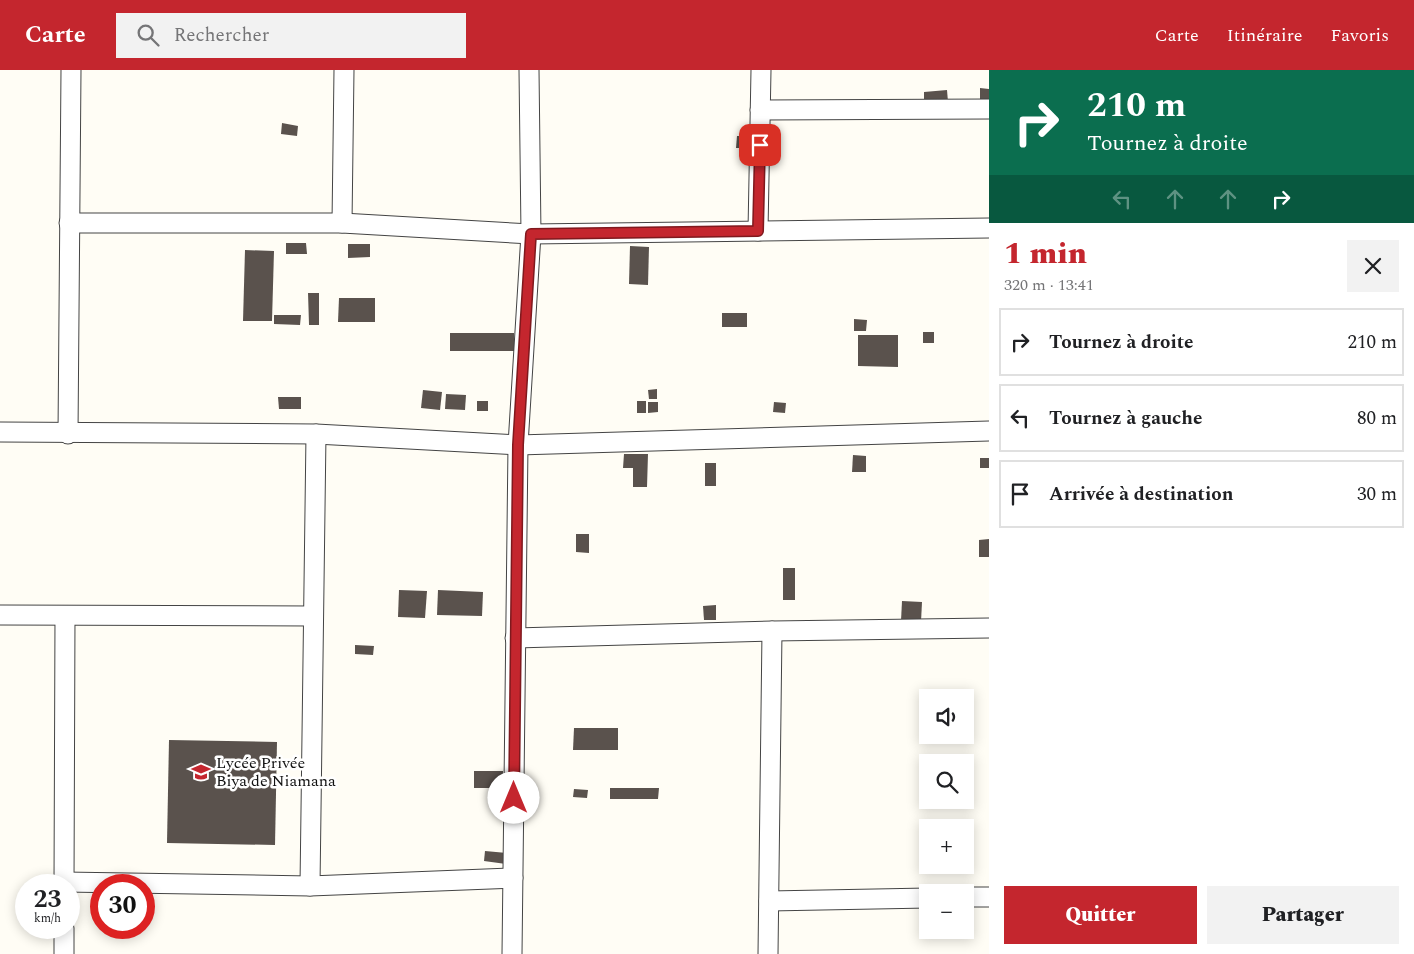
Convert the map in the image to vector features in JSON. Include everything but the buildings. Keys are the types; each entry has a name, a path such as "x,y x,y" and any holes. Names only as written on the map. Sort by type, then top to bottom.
{"street":[{"path":"68,434 71,70"},
{"path":"342,223 344,70"},
{"path":"512,954 518,445 531,234 529,70"},
{"path":"758,231 761,70"},
{"path":"760,110 989,109"},
{"path":"70,223 342,223 531,234 989,228"},
{"path":"0,432 68,434 316,434 518,445 989,431"},
{"path":"310,886 312,616 316,434"},
{"path":"0,615 312,616"},
{"path":"64,874 65,616"},
{"path":"515,638 772,631 989,628"},
{"path":"768,954 772,631"},
{"path":"80,883 310,886 513,878"},
{"path":"974,897 989,896"},
{"path":"769,901 919,898"},
{"path":"64,939 64,954"}],"place":[{"name":"Lycée Privée Biya de Niamana","path":"201,772"}],"route":[{"path":"514,798 518,445 531,234 758,231 760,145"}]}
